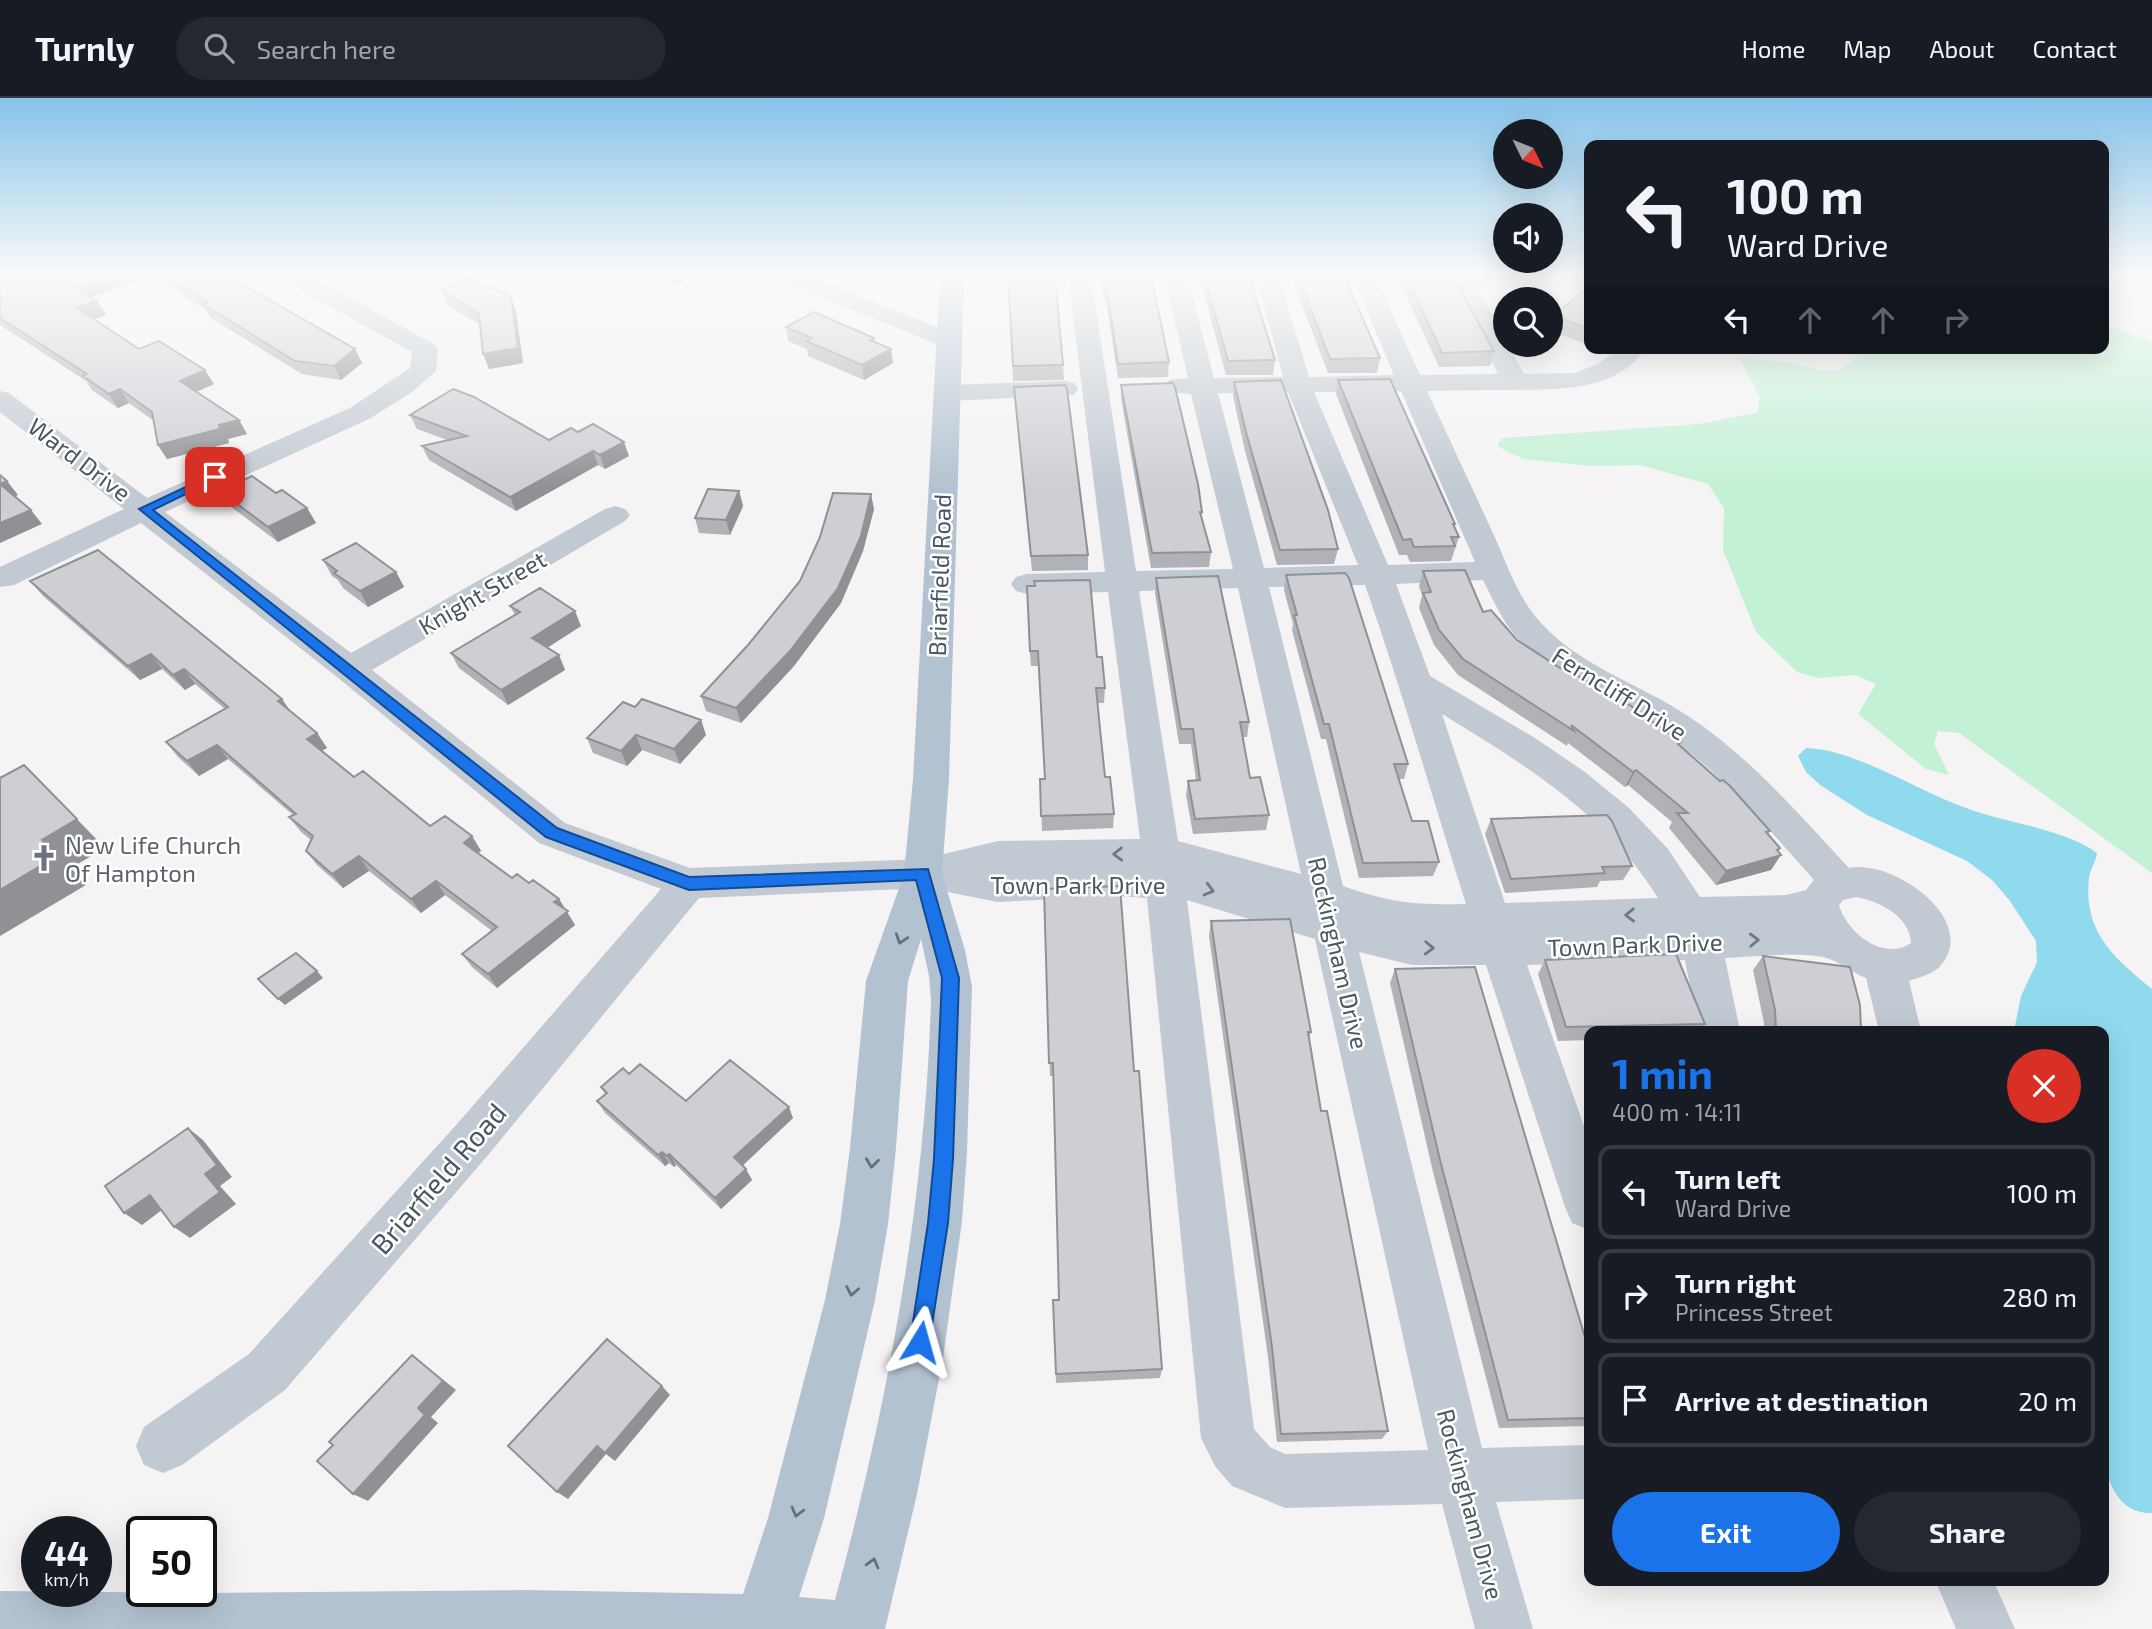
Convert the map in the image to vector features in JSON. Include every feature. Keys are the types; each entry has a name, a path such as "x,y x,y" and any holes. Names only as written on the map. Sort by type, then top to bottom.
{"main road":[{"name":"Briarfield Road","path":"762,1626 796,1518 850,1300 872,1161 887,981 923,874 931,779 950,347"},
{"name":"Briarfield Road","path":"856,1629 887,1509 917,1367 938,1223 944,1159 950,978 923,874"},
{"path":"0,1620 124,1625 541,1620 840,1629"}],"street":[{"path":"3,578 401,391 423,371 425,349 422,347"},
{"path":"1097,347 1107,388 1124,581 1162,868 1228,1438 1243,1461 1261,1475 1284,1481 1462,1478 1584,1472"},
{"name":"Rockingham Drive","path":"1192,347 1251,578 1462,1478 1503,1629"},
{"path":"1288,347 1298,384 1377,575 1416,683 1443,774 1584,1192"},
{"name":"Ferncliff Drive","path":"1396,347 1495,572 1512,606 1529,631 1551,652 1692,735 1764,800 1830,894"},
{"path":"1147,387 1574,381 1597,376 1614,367 1628,354"},
{"path":"1507,357 1515,380"},
{"path":"948,393 1107,388"},
{"name":"Ward Drive","path":"0,399 349,669 552,832 689,883 923,874"},
{"name":"Knight Street","path":"349,669 615,516"},
{"path":"1027,584 1495,572"},
{"path":"1416,683 1550,763 1610,810 1643,844 1694,928 1711,971 1719,1026"},
{"name":"Town Park Drive","path":"923,874 998,887 1118,881 1162,868 1189,885 1224,894 1329,912 1377,941 1412,948 1497,934 1694,928 1839,943"},
{"name":"Briarfield Road","path":"163,1446 267,1371 473,1139 689,883"},
{"path":"1873,884 1892,891 1921,914 1929,928 1931,942 1927,953 1917,961 1902,965 1884,965 1861,957 1839,943 1821,916 1830,894 1873,884"},
{"name":"Town Park Drive","path":"1694,928 1786,911 1830,894"},
{"path":"1884,965 1899,1026"},
{"path":"1966,1586 1986,1629"}],"green space":[{"path":"2109,347 2152,347 2152,873 1959,733 1938,731 1934,744 1949,775 1926,769 1858,714 1876,684 1856,675 1818,678 1797,672 1756,632 1723,550 1724,508 1708,484 1640,465 1590,466 1523,459 1497,446 1502,438 1698,424 1757,413 1760,398 1740,358 1785,362 1823,371 1838,370 1859,354 2109,354"}],"water":[{"path":"1806,748 1844,755 1947,801 2052,832 2097,853 2090,875 2088,897 2096,929 2125,966 2152,989 2152,1513 2132,1509 2124,1503 2109,1479 2109,1026 2015,1026 2021,996 2037,962 2036,941 2010,901 1992,880 1967,861 1867,815 1820,785 1806,772 1798,756"}],"building":[{"path":"46,347 169,347 205,370 180,381 239,420 219,425 220,429 158,445 152,412 120,389 109,394 83,376 87,374"},
{"path":"273,347 355,349 334,366 295,361"},
{"path":"482,347 518,347 518,348 483,354"},
{"path":"821,347 891,349 862,365"},
{"path":"1012,347 1061,347 1063,365 1013,366"},
{"path":"1115,347 1166,347 1169,362 1118,364"},
{"path":"1224,347 1271,347 1275,360 1228,361"},
{"path":"1326,347 1375,347 1380,358 1330,359"},
{"path":"1439,347 1492,347 1493,351 1442,353"},
{"path":"1390,379 1455,524 1459,537 1451,537 1455,546 1414,547 1411,539 1403,540 1338,380"},
{"path":"1281,380 1328,510 1338,549 1280,550 1234,382"},
{"path":"1173,383 1198,484 1200,512 1211,552 1152,553 1121,385"},
{"path":"1065,385 1088,555 1031,556 1014,387"},
{"path":"453,389 474,397 549,440 571,428 578,432 593,424 624,442 600,455 593,451 510,497 422,446 467,436 410,415"},
{"path":"0,475 7,481 0,484"},
{"path":"252,476 276,493 282,490 307,508 268,527 220,491"},
{"path":"0,484 31,510 0,523"},
{"path":"708,489 739,491 726,520 695,518"},
{"path":"833,493 871,494 861,536 838,588 790,651 736,708 701,696 748,645 800,581 820,537"},
{"path":"356,543 396,572 360,591 334,573 337,571 323,560"},
{"path":"98,550 282,699 278,701 317,733 307,739 354,777 363,771 430,826 445,816 472,836 464,843 512,878 517,874 529,883 533,880 559,899 554,902 568,911 488,974 462,954 497,927 436,881 411,899 359,856 332,874 306,851 313,836 289,817 296,814 217,745 187,761 166,742 228,707 184,669 173,675 151,654 128,666 30,581"},
{"path":"1465,570 1483,612 1491,610 1517,640 1574,677 1576,675 1631,706 1681,742 1678,744 1720,781 1723,780 1730,786 1770,831 1766,832 1780,848 1777,850 1781,855 1726,871 1677,813 1688,813 1636,770 1633,772 1571,725 1574,731 1463,659 1439,630 1423,593 1431,592 1423,571"},
{"path":"1345,573 1349,578 1408,764 1394,764 1412,821 1428,821 1439,862 1363,863 1329,724 1324,724 1294,615 1297,615 1286,575"},
{"path":"1218,576 1249,722 1240,722 1250,778 1260,777 1269,815 1195,819 1188,781 1200,780 1193,729 1181,729 1156,578"},
{"path":"1090,580 1097,657 1102,657 1105,688 1096,688 1100,729 1105,777 1110,777 1114,814 1041,816 1040,779 1045,779 1038,651 1030,651 1027,586 1035,586 1034,581"},
{"path":"540,588 575,611 532,638 559,655 501,690 451,653 520,612 510,606"},
{"path":"642,699 701,720 674,749 636,735 621,751 587,738 623,702 635,707"},
{"path":"24,765 77,819 42,840 57,856 0,890 0,778"},
{"path":"1607,815 1632,866 1602,867 1605,873 1511,879 1491,819"},
{"path":"1120,886 1134,1071 1139,1071 1162,1369 1056,1374 1053,1300 1059,1300 1053,1063 1049,1063 1044,889"},
{"path":"1290,919 1311,1032 1308,1032 1321,1111 1327,1111 1388,1431 1281,1434 1272,1347 1211,921"},
{"path":"296,953 317,971 278,999 258,979"},
{"path":"1676,954 1705,1024 1566,1027 1545,960"},
{"path":"1763,956 1850,967 1860,1005 1861,1026 1776,1026 1775,1010"},
{"path":"1475,967 1584,1334 1584,1418 1508,1420 1440,1160 1395,969"},
{"path":"730,1060 789,1107 734,1157 746,1169 715,1198 669,1154 667,1156 662,1152 658,1155 597,1101 607,1093 601,1087 623,1068 629,1074 640,1064 686,1101"},
{"path":"188,1128 217,1165 205,1174 220,1192 174,1227 150,1195 124,1213 105,1186"},
{"path":"607,1339 662,1386 605,1453 597,1446 557,1492 508,1446"},
{"path":"412,1355 443,1381 418,1408 425,1415 353,1494 317,1461 333,1445 329,1442"}],"place":[{"name":"New Life Church Of Hampton","path":"44,858"}],"route":[{"path":"215,477 145,509 552,832 689,883 923,874 950,978 944,1159 938,1223 920,1342"}]}
